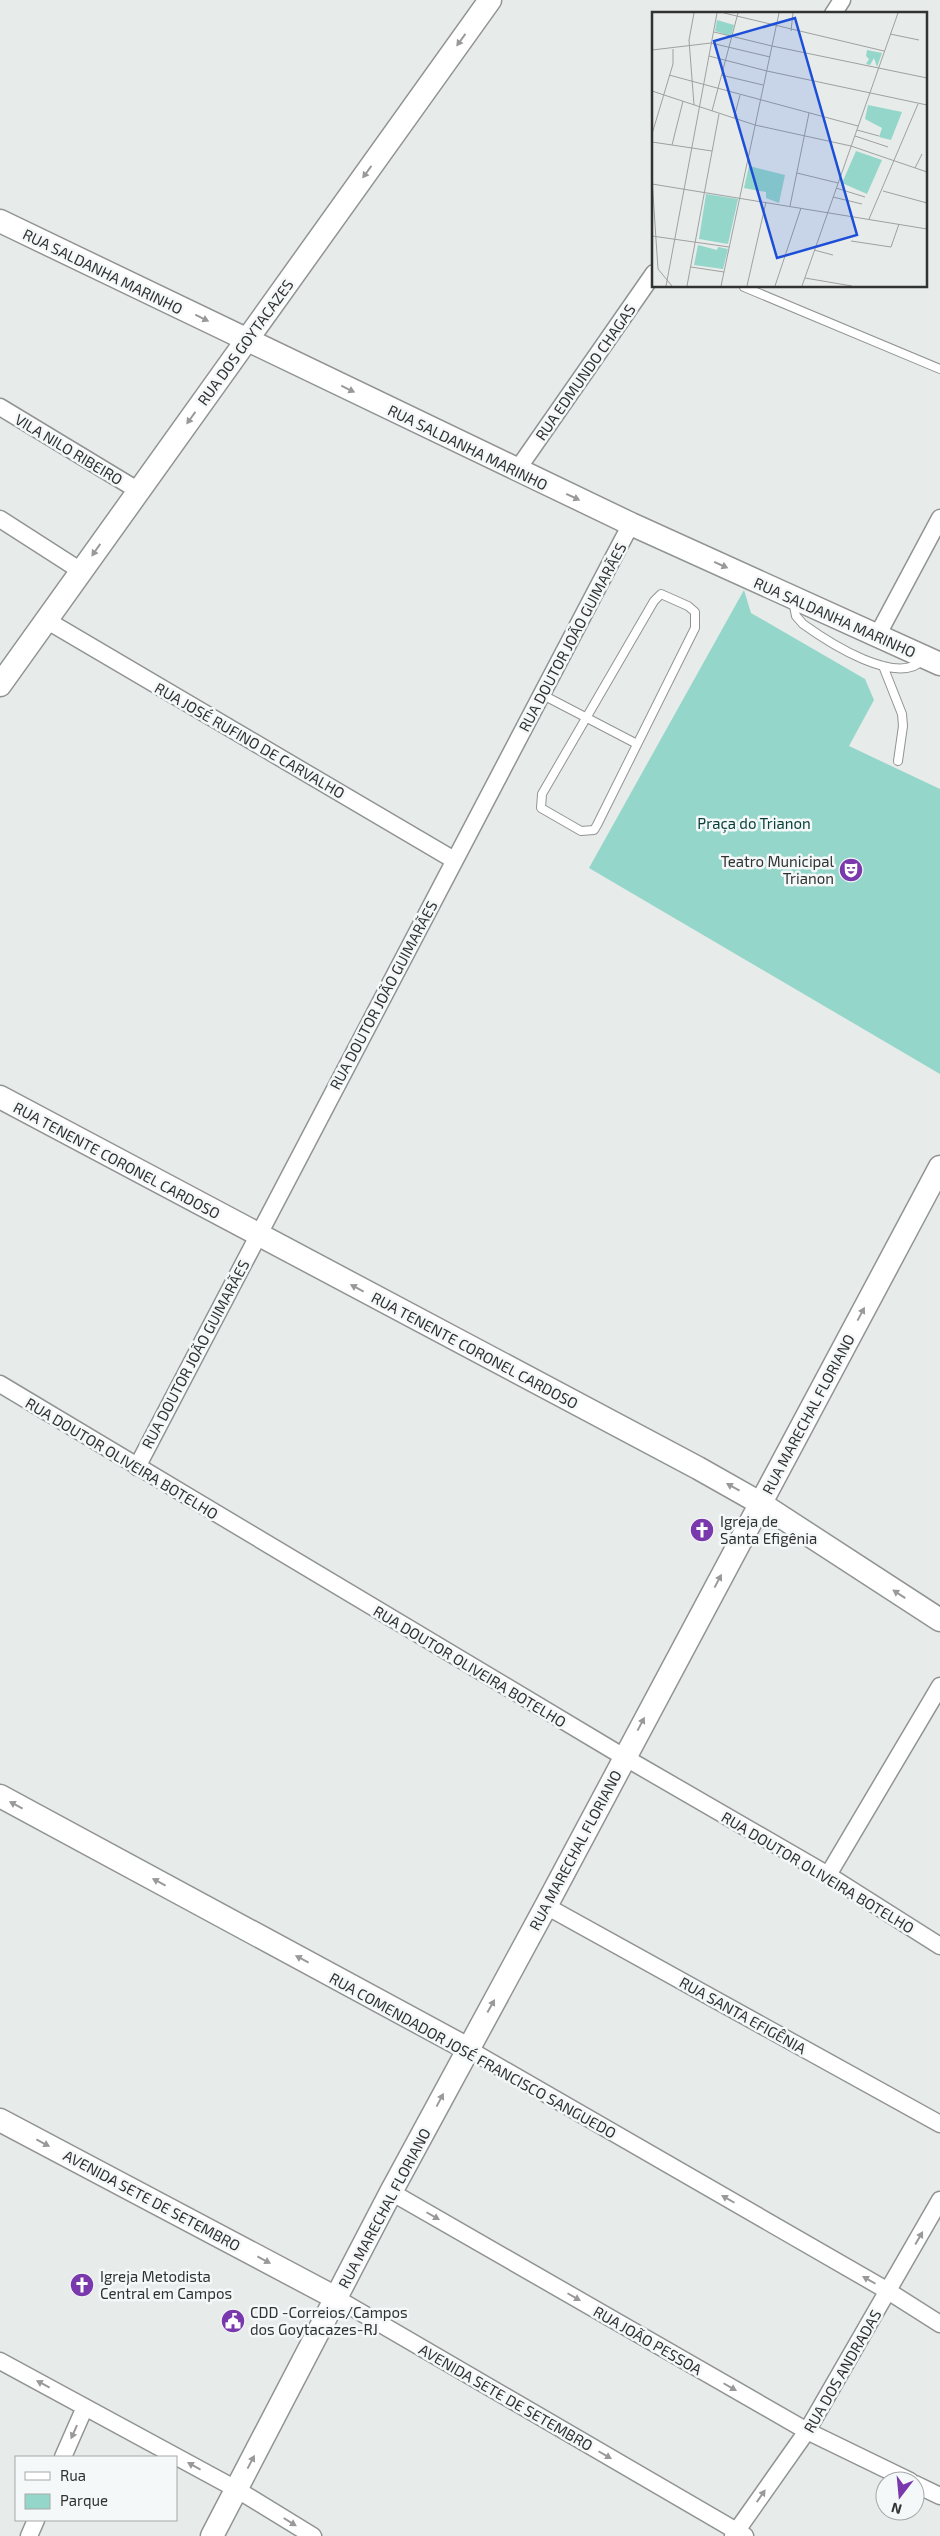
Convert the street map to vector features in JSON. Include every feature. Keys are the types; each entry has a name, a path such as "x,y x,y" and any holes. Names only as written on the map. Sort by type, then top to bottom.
{"main road":[{"name":"RUA DOS GOYTACAZES","path":"0,685 490,0"},
{"name":"RUA SALDANHA MARINHO","path":"0,221 631,524 933,661"},
{"name":"RUA TENENTE CORONEL CARDOSO","path":"0,1097 760,1502 940,1620"},
{"name":"RUA MARECHAL FLORIANO","path":"212,2536 390,2192 546,1906 940,1166"},
{"name":"RUA COMENDADOR JOSÉ FRANCISCO SANGUEDO","path":"0,1796 468,2049"},
{"name":"AVENIDA SETE DE SETEMBRO","path":"0,2120 336,2298"}],"street":[{"path":"834,12 842,0"},
{"name":"RUA EDMUNDO CHAGAS","path":"517,470 652,276"},
{"name":"VILA NILO RIBEIRO","path":"0,407 139,491"},
{"path":"877,636 940,518"},
{"path":"0,520 81,572"},
{"name":"RUA DOUTOR JOÃO GUIMARÃES","path":"136,1467 631,524"},
{"name":"RUA JOSÉ RUFINO DE CARVALHO","path":"46,620 454,860"},
{"name":"RUA DOUTOR OLIVEIRA BOTELHO","path":"0,1384 624,1757 828,1875 940,1946"},
{"path":"828,1875 940,1686"},
{"name":"RUA SANTA EFIGÊNIA","path":"546,1906 940,2124"},
{"name":"RUA COMENDADOR JOSÉ FRANCISCO SANGUEDO","path":"468,2049 888,2291 940,2324"},
{"name":"RUA JOÃO PESSOA","path":"390,2192 807,2431 889,2471"},
{"name":"RUA DOS ANDRADAS","path":"738,2534 807,2431 940,2200"},
{"name":"AVENIDA SETE DE SETEMBRO","path":"336,2298 738,2534"},
{"path":"0,2361 175,2456"},
{"path":"63,2456 85,2407"},
{"path":"178,2458 236,2489 313,2536"},
{"path":"925,2489 940,2496"},
{"path":"29,2536 36,2521"}],"lane":[{"path":"746,288 940,370"},
{"path":"661,594 667,595 695,612 695,628 637,744 597,825 589,832 581,831 541,808 540,802 658,596 661,594"},
{"path":"793,598 796,616 803,624 864,660 883,666 910,669 933,661"},
{"path":"883,666 902,714 903,726 898,761"},
{"path":"541,694 637,744"}],"green space":[{"name":"Praça do Trianon","path":"744,590 751,613 865,679 874,700 849,746 940,789 940,1074 589,868"}],"place":[{"name":"Teatro Municipal Trianon","path":"851,870"},
{"name":"Igreja de Santa Efigênia","path":"702,1530"},
{"name":"Igreja Metodista Central em Campos","path":"82,2285"},
{"name":"CDD -Correios/Campos dos Goytacazes-RJ","path":"233,2321"}]}
